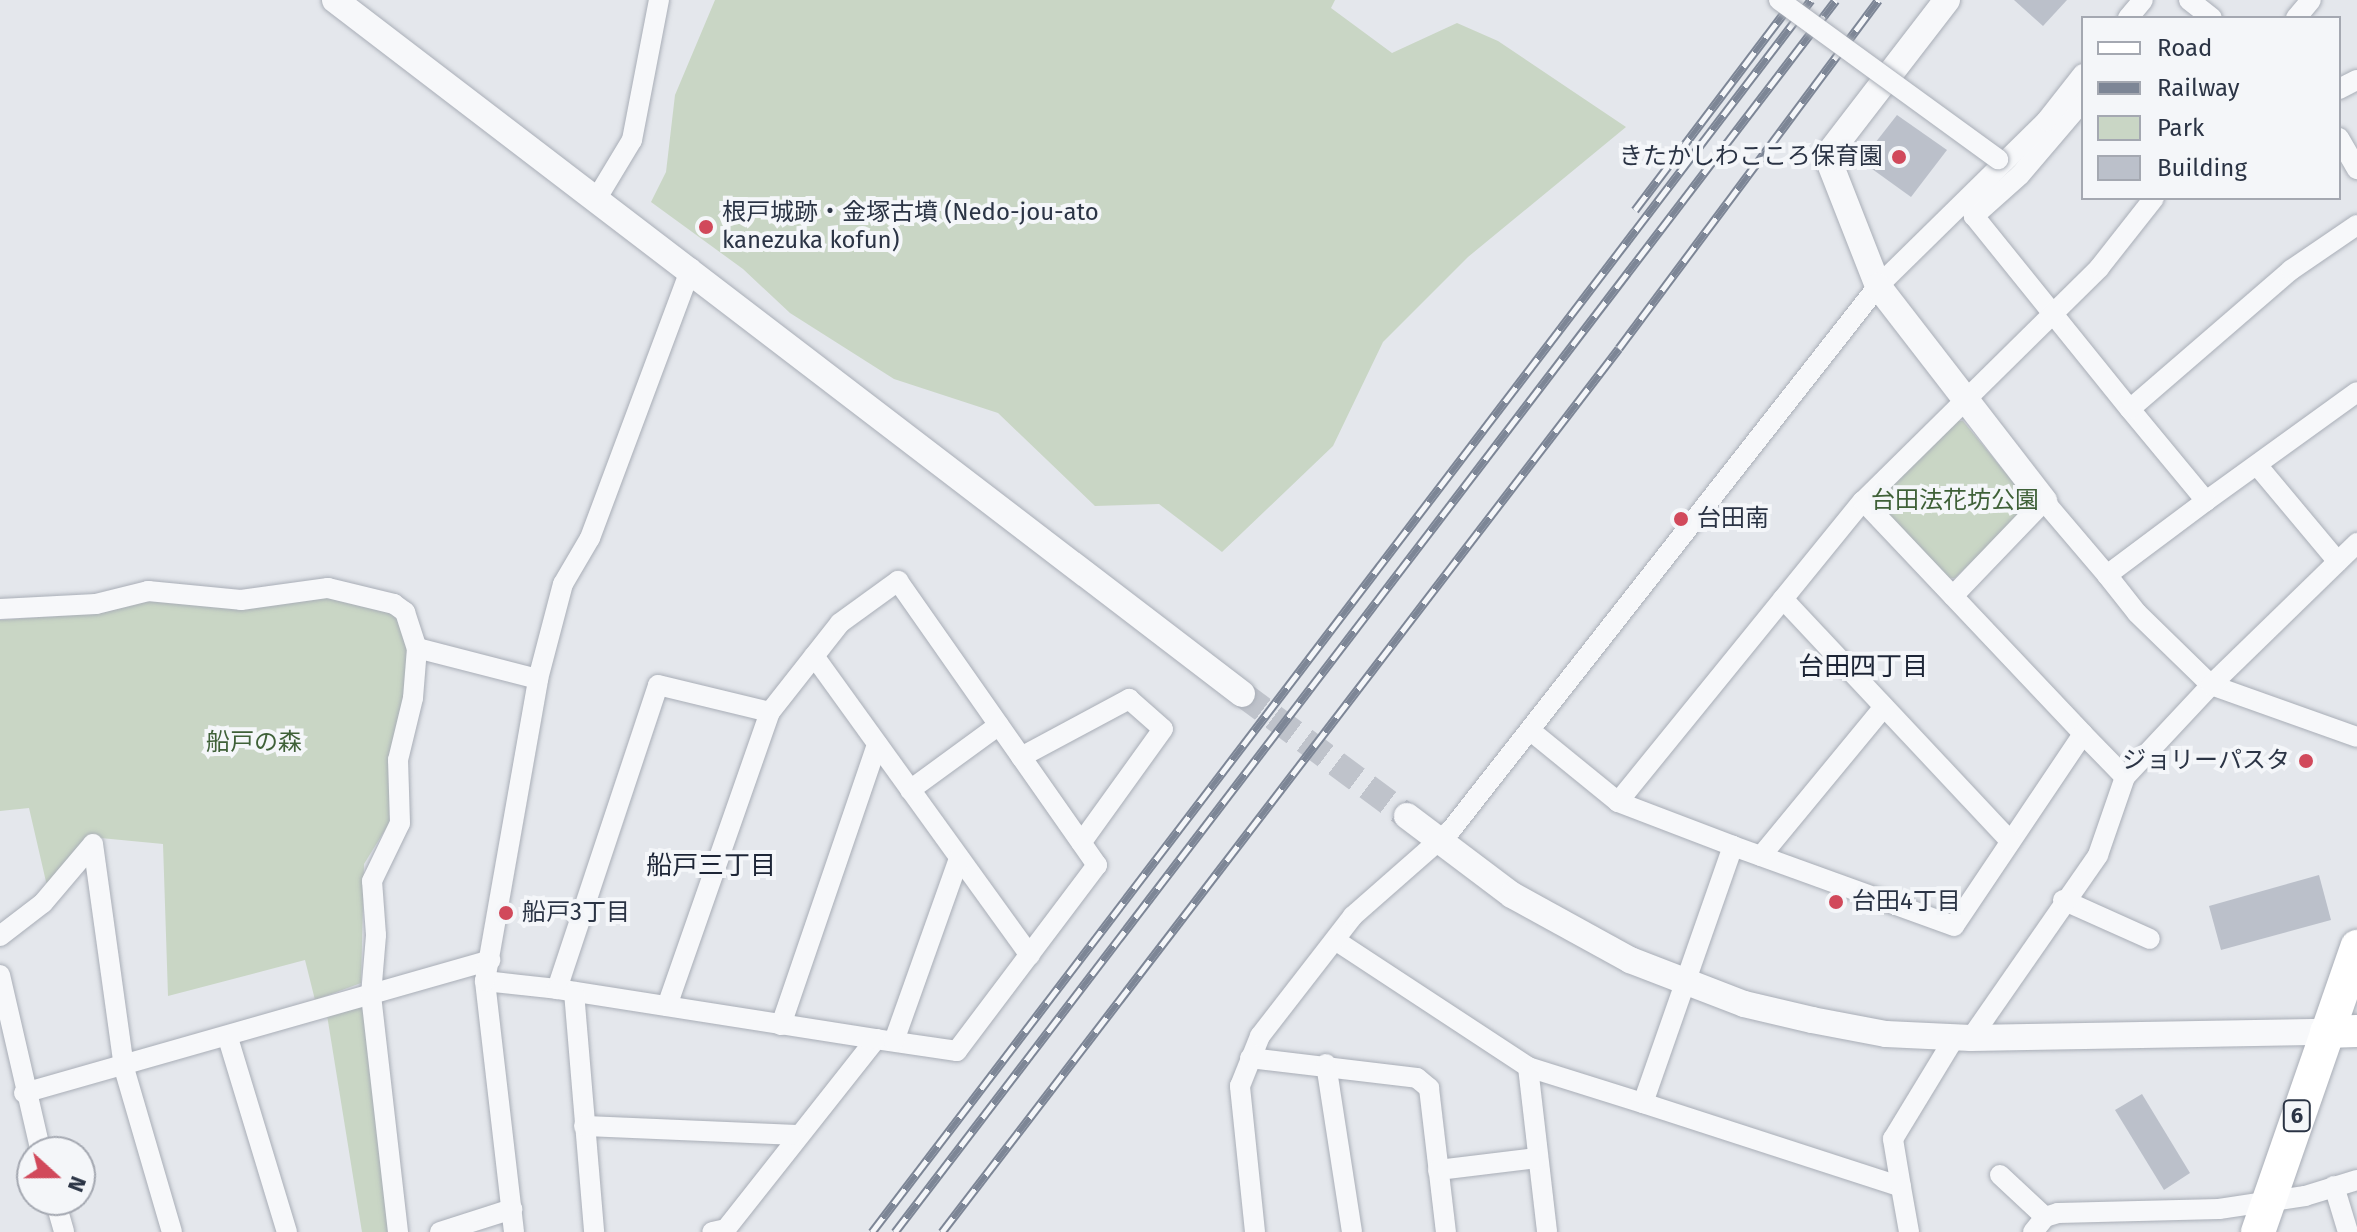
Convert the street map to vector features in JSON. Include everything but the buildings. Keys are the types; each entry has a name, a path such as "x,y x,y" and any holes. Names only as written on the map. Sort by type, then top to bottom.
{"highway":[{"name":"6","path":"2264,1216 2342,1032 2357,947"}],"street":[{"path":"335,0 691,268 1242,694"},
{"path":"597,198 632,140 659,0"},
{"path":"1779,0 2000,161"},
{"path":"1947,0 1827,156 1878,286 1962,400 2137,613 2211,685 2357,737"},
{"path":"2130,16 2143,0"},
{"path":"2189,0 2209,16"},
{"path":"2298,16 2311,0"},
{"path":"1255,1232 1240,1112 1240,1086 1260,1036 1353,916 1440,840 1531,731 1878,286 2081,76"},
{"path":"2081,103 2020,175 1974,216 2206,501"},
{"path":"2341,141 2357,169"},
{"path":"1618,802 1863,501 2099,268 2152,200"},
{"path":"2130,409 2291,270 2357,225"},
{"path":"514,1232 485,981 538,679 563,584 590,538 691,268"},
{"path":"2107,575 2357,392"},
{"path":"2257,465 2338,562"},
{"path":"1863,501 2125,777"},
{"path":"1953,596 2044,501"},
{"path":"1909,1232 1893,1139 2098,855 2125,777 2211,685 2357,543"},
{"path":"485,981 565,990 781,1025 957,1051 1097,865 898,581 840,623 770,712 667,1006"},
{"path":"0,609 96,604 148,591 241,600 328,588 394,604 405,612 417,648 413,698 398,760 400,823 372,881 376,935 371,995 398,1232"},
{"path":"1783,599 2010,841"},
{"path":"417,648 538,679"},
{"path":"814,656 1030,955"},
{"path":"594,1232 584,1126 565,990 658,685 770,712"},
{"path":"1021,757 1129,699 1163,729 1081,843"},
{"path":"1761,856 1884,707"},
{"path":"910,790 999,725"},
{"path":"1531,731 1618,802 1954,926 2083,734"},
{"path":"781,1025 877,744"},
{"path":"1407,816 1567,928 1683,983 1812,1020 1886,1034 1963,1038 2342,1032"},
{"path":"0,936 43,903 93,844 124,1068 172,1232"},
{"path":"1643,1103 1733,846"},
{"path":"712,1232 726,1229 799,1135 885,1040 959,858"},
{"path":"2063,900 2150,939"},
{"path":"1335,940 1528,1067 1901,1187"},
{"path":"24,1093 124,1068 490,960"},
{"path":"0,975 24,1093 36,1136"},
{"path":"228,1038 287,1232"},
{"path":"1250,1058 1326,1064 1417,1078 1429,1088 1446,1232"},
{"path":"1326,1064 1352,1232"},
{"path":"1528,1067 1547,1232"},
{"path":"584,1126 799,1135"},
{"path":"1438,1170 1537,1158"},
{"path":"2000,1175 2039,1224 2219,1209 2264,1216 2334,1186 2357,1180"},
{"path":"2334,1186 2352,1232"},
{"path":"440,1232 512,1209"}],"green space":[{"path":"715,0 1335,0 1331,8 1392,53 1457,23 1498,41 1626,127 1468,257 1383,342 1333,446 1222,552 1159,504 1095,506 998,413 894,379 790,313 743,269 651,202 666,172 675,95"},
{"name":"台田法花坊公園","path":"1955,421 1963,421 2028,500 2028,507 1955,578 1947,578 1879,506 1880,496"},
{"name":"船戸の森","path":"328,595 384,607 401,619 412,651 390,822 364,864 361,983 315,1000 305,960 168,996 163,844 90,837 47,886 29,808 0,811 0,620 102,613 150,597"},
{"path":"366,1002 393,1232 362,1232 327,1015"}],"tunnel":[{"path":"1242,694 1407,816"}],"railway":[{"path":"1635,210 1794,0"},
{"path":"872,1232 1811,0"},
{"path":"895,1232 1836,0"},
{"path":"942,1232 1619,348 1878,0"}],"place":[{"name":"きたかしわこころ保育園","path":"1899,157"},
{"name":"根戸城跡・金塚古墳 (Nedo-jou-ato kanezuka kofun)","path":"706,227"},
{"name":"台田南","path":"1681,519"},
{"name":"ジョリーパスタ","path":"2306,761"},
{"name":"台田4丁目","path":"1836,902"},
{"name":"船戸3丁目","path":"506,913"}],"district":[{"name":"台田四丁目","path":"1863,667"},
{"name":"船戸三丁目","path":"711,866"}]}
